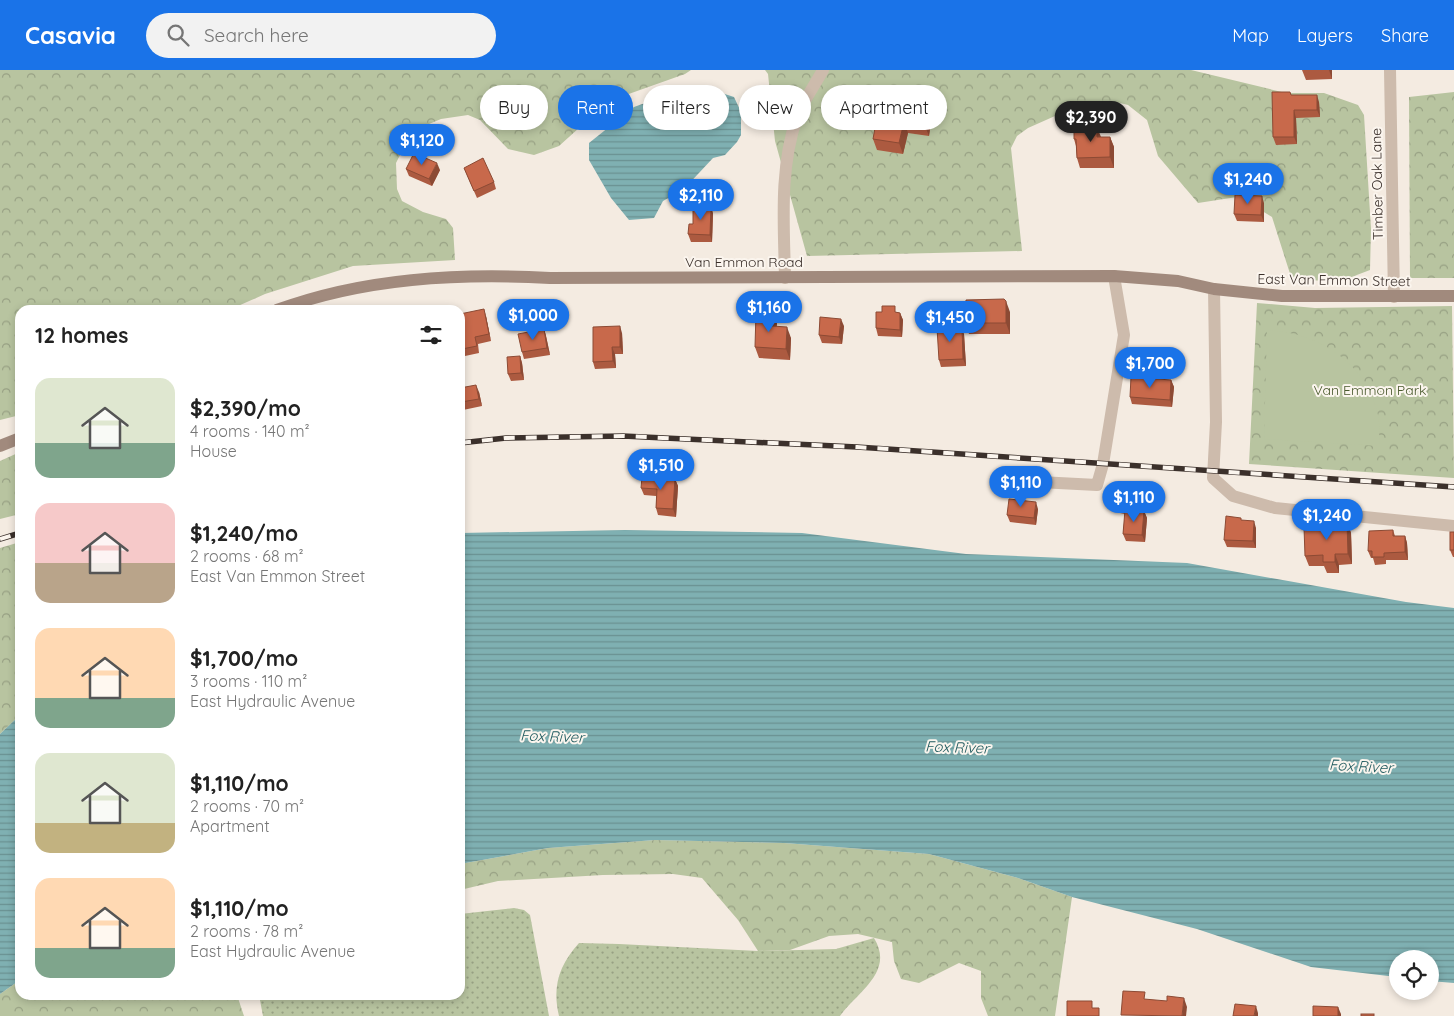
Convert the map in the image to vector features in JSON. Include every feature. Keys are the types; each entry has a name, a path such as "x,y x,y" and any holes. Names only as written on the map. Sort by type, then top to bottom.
{"street":[{"path":"785,278 784,191 787,156 798,116 823,70"},
{"name":"Timber Oak Lane","path":"1390,70 1394,297"},
{"name":"Van Emmon Road","path":"293,305 358,288 460,276 785,278 1114,276 1178,281 1214,289"},
{"path":"1020,481 1097,485 1103,464 1124,335 1114,276"},
{"path":"1214,289 1216,422 1213,478 1233,496 1275,508 1454,526"},
{"name":"East Van Emmon Street","path":"1214,289 1282,296 1454,296"},
{"path":"0,446 15,440"}],"green space":[{"path":"0,70 691,70 654,85 643,85 643,89 633,92 633,85 558,85 558,130 577,130 559,146 534,155 508,149 490,130 548,130 548,85 480,85 480,120 468,115 441,119 429,124 402,151 396,163 397,189 402,201 423,212 446,219 453,228 455,260 353,266 265,294 240,305 15,305 15,416 0,420"},
{"path":"765,70 1191,70 1286,93 1324,93 1358,105 1364,115 1371,229 1370,270 1341,281 1292,280 1272,217 1237,197 1198,203 1158,156 1147,120 1128,105 1116,102 1064,112 1028,128 1017,136 1011,148 1022,251 807,256 775,141 774,130 811,130 811,85 769,85 768,74"},
{"path":"1454,92 1454,278 1410,278 1409,97"},
{"name":"Van Emmon Park","path":"1257,303 1315,308 1452,306 1454,478 1249,464"},
{"path":"1267,330 1286,332 1322,344 1338,354 1351,366 1363,380 1372,396 1379,419 1379,446 1264,439"},
{"path":"15,454 15,515 0,519 0,461"},
{"path":"15,544 15,720 0,734 0,548"},
{"path":"655,840 784,843 929,854 1018,878 1072,897 1055,1016 988,1016 981,998 981,971 959,963 919,983 901,979 894,961 892,942 858,934 829,936 790,950 758,951 738,920 702,878 673,874 603,875 498,881 465,889 465,863 548,848"},
{"path":"514,908 524,910 530,915 549,1016 263,1016 260,1000 465,1000 465,913"},
{"path":"874,938 879,950 880,961 877,971 864,990 840,1016 559,1016 556,995 559,977 566,960 579,943 758,951 836,949"},
{"path":"15,984 15,1000 239,1000 244,1016 0,1016 0,994"}],"water":[{"path":"729,95 734,97 739,108 739,130 741,130 741,135 725,155 713,158 683,190 663,201 654,218 629,220 611,198 589,160 589,143 605,130 633,130 634,107 643,104 643,130 729,130"},
{"name":"Fox River","path":"625,530 802,533 966,554 1187,563 1406,602 1454,608 1454,983 1439,982 1439,950 1389,950 1389,976 1311,967 1197,929 1072,897 1018,878 929,854 784,843 655,840 548,848 465,863 465,533"},
{"path":"15,720 15,984 0,994 0,734"}],"building":[{"path":"1272,92 1290,92 1291,95 1317,95 1317,110 1294,110 1294,137 1273,137"},
{"path":"1074,127 1097,127 1097,137 1110,137 1110,157 1077,158"},
{"path":"875,130 902,130 899,143 873,139"},
{"path":"414,153 437,163 429,179 406,169"},
{"path":"483,158 494,182 474,191 464,168"},
{"path":"1235,195 1262,196 1261,215 1234,214"},
{"path":"693,206 711,206 710,235 688,234 689,224 693,224"},
{"path":"1004,299 1006,301 1006,323 965,323 966,300"},
{"path":"882,306 895,306 895,312 900,313 900,330 876,328 876,312 882,312"},
{"path":"484,309 489,334 475,337 477,346 465,348 465,313"},
{"path":"756,312 773,313 772,326 787,327 786,349 755,347"},
{"path":"820,317 841,319 839,337 819,335"},
{"path":"620,326 620,347 612,347 613,361 593,362 593,327"},
{"path":"962,327 963,359 939,360 937,328"},
{"path":"544,329 547,348 522,352 518,334"},
{"path":"520,356 521,373 508,374 507,357"},
{"path":"1131,377 1171,380 1170,400 1130,397"},
{"path":"476,385 479,399 465,401 465,387"},
{"path":"642,477 675,479 673,509 656,508 657,489 641,488"},
{"path":"1119,492 1136,494 1135,507 1118,506"},
{"path":"1009,499 1036,502 1034,518 1007,515"},
{"path":"1125,510 1144,511 1142,535 1123,534"},
{"path":"1226,516 1254,521 1253,541 1224,540"},
{"path":"1347,522 1348,554 1335,554 1335,562 1323,562 1323,555 1305,556 1304,527 1324,526 1324,523"},
{"path":"1393,530 1393,536 1405,536 1405,552 1384,553 1384,557 1372,557 1372,551 1368,551 1369,531"},
{"path":"1450,532 1454,532 1454,550 1450,550"},
{"path":"1123,991 1145,992 1144,999 1167,1001 1167,996 1184,998 1182,1016 1121,1015"},
{"path":"1067,1001 1092,1001 1092,1008 1099,1008 1099,1016 1067,1016"},
{"path":"1235,1004 1256,1006 1254,1016 1233,1016"},
{"path":"1313,1006 1338,1007 1338,1016 1313,1016"},
{"path":"1361,1014 1374,1014 1374,1016 1361,1016"}],"railway":[{"path":"465,442 506,438 623,436 857,447 1454,487"},
{"path":"0,539 15,534"}]}
